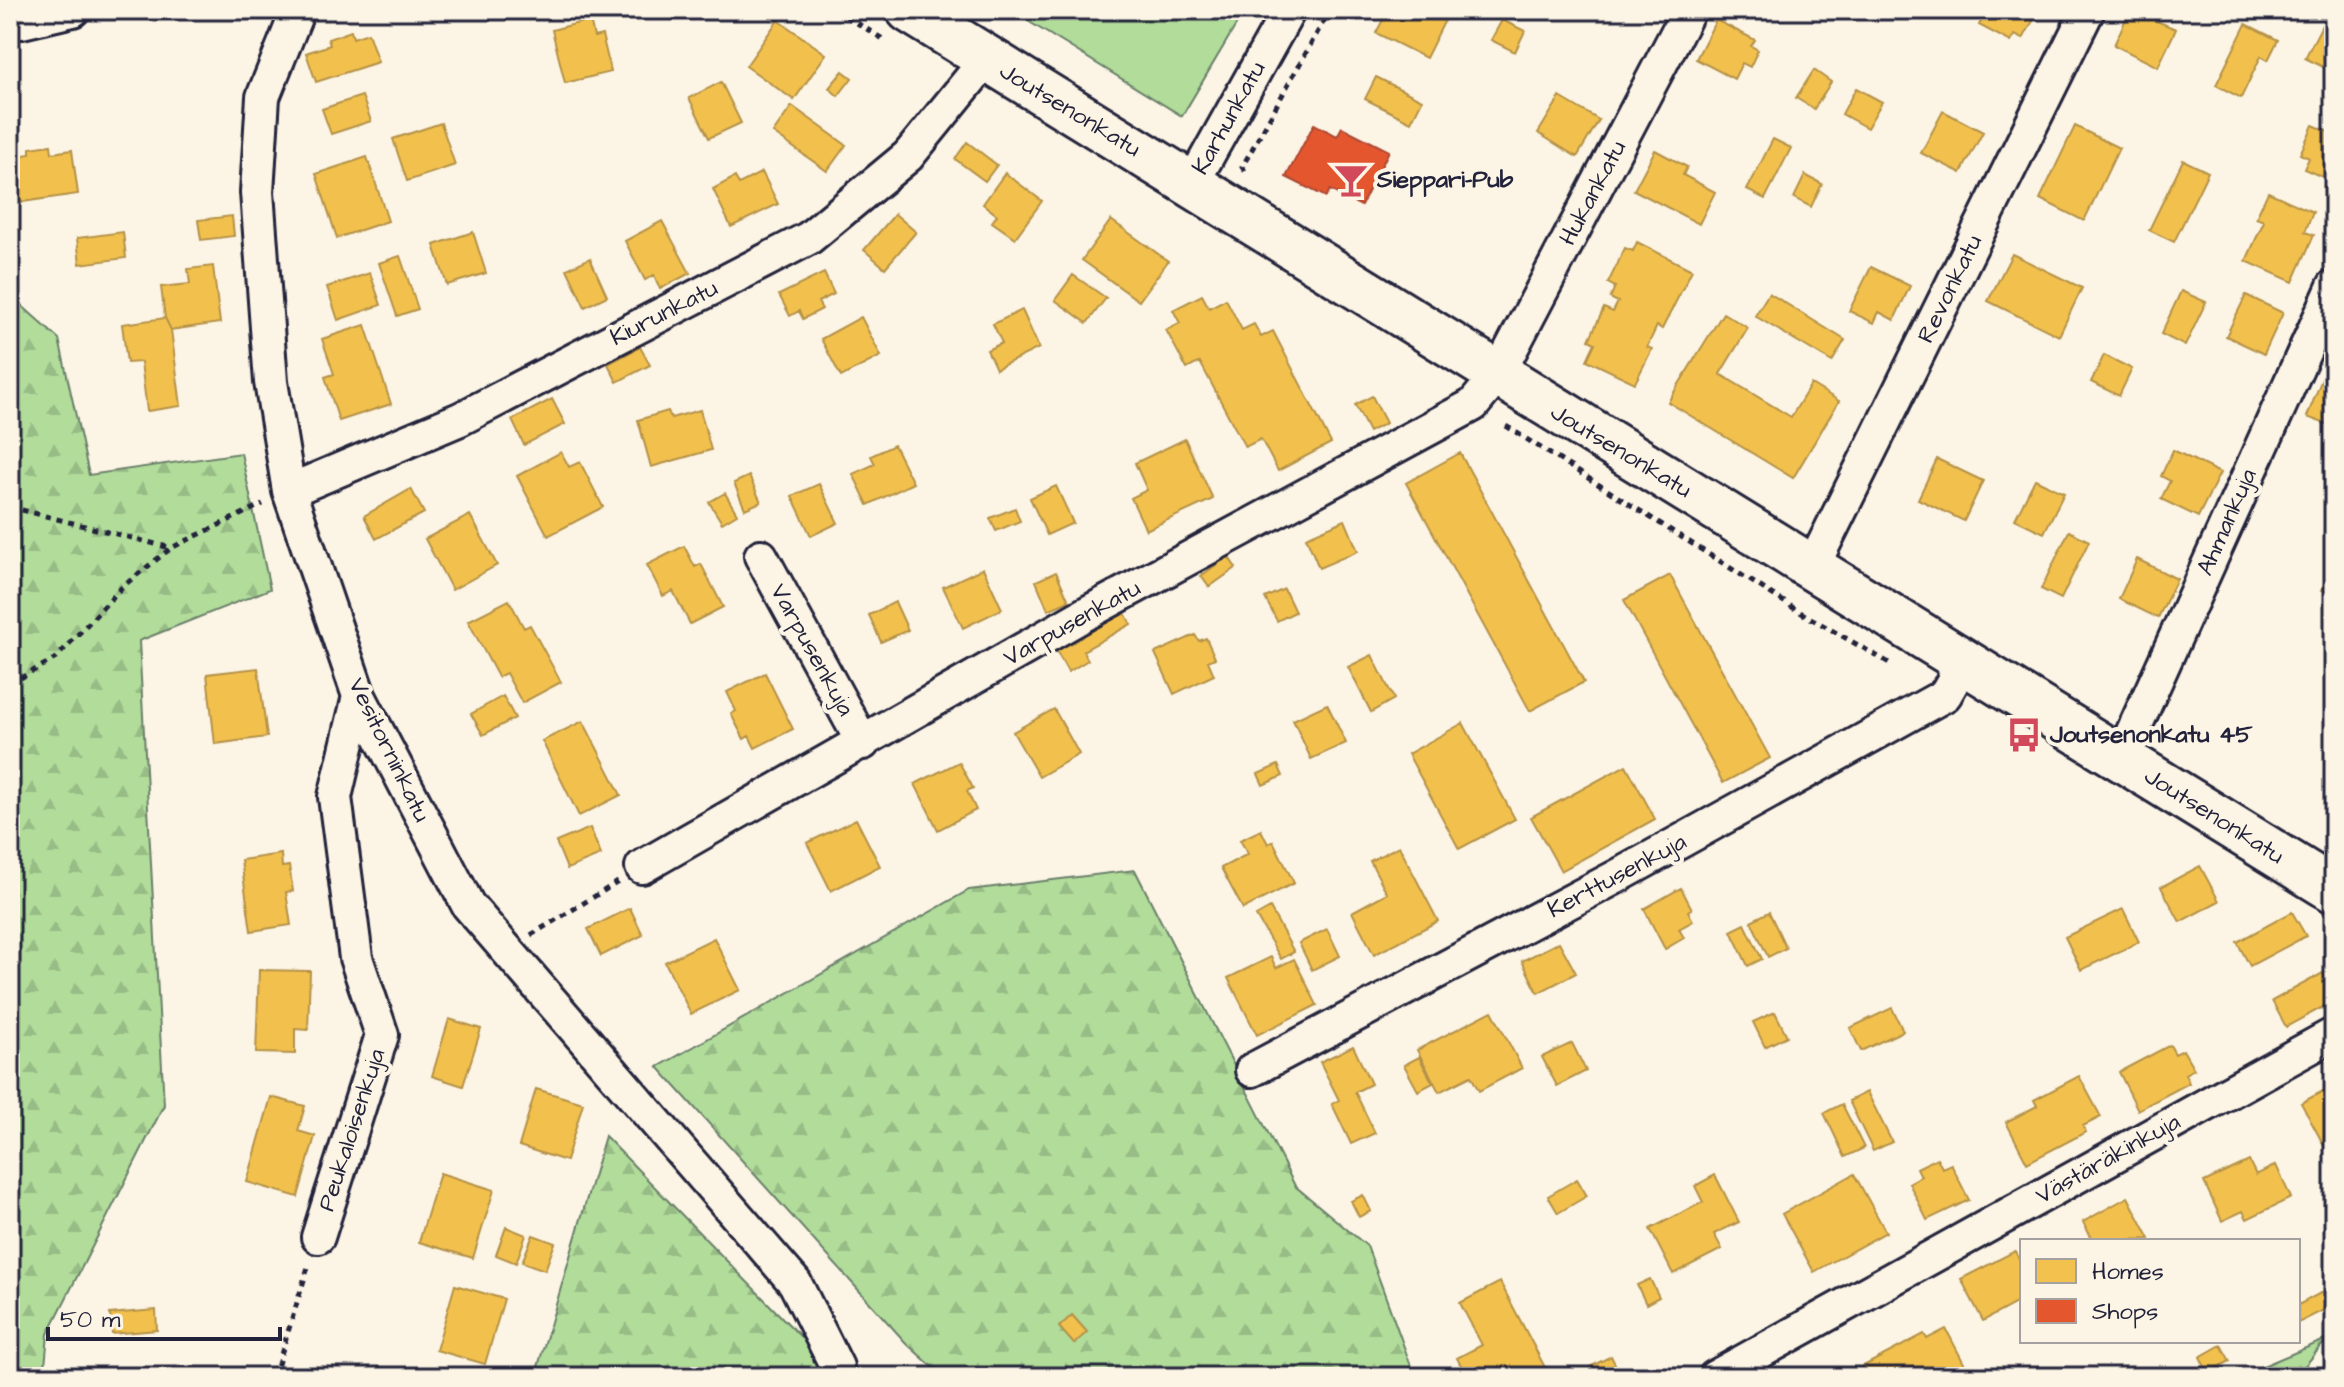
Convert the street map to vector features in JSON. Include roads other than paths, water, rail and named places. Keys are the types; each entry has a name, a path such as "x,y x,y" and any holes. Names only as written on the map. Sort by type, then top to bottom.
{"main road":[{"name":"Joutsenonkatu","path":"909,10 1497,376 2334,890"}],"street":[{"path":"10,21 22,22 73,10"},
{"name":"Vesitorninkatu","path":"298,10 263,97 257,192 271,382 289,491 359,696 468,905 795,1283 837,1367"},
{"name":"Karhunkatu","path":"1192,184 1289,10"},
{"name":"Hukankatu","path":"1497,376 1689,10"},
{"name":"Revonkatu","path":"1812,568 2088,10"},
{"name":"Kiurunkatu","path":"289,491 460,419 809,238 908,156 986,60"},
{"name":"Ahmankuja","path":"2121,758 2334,286"},
{"name":"Varpusenkatu","path":"642,867 1087,613 1473,405 1497,376"},
{"name":"Varpusenkuja","path":"761,556 863,743"},
{"name":"Kerttusenkuja","path":"1252,1070 1618,876 1945,695 1964,662"},
{"name":"Peukaloisenkuja","path":"318,1237 382,1035 356,958 335,797 359,696"},
{"name":"Västäräkinkuja","path":"1715,1377 2334,1034"}],"place":[{"name":"Sieppari-Pub","path":"1351,180"},
{"name":"Joutsenonkatu 45","path":"2024,735"}]}
